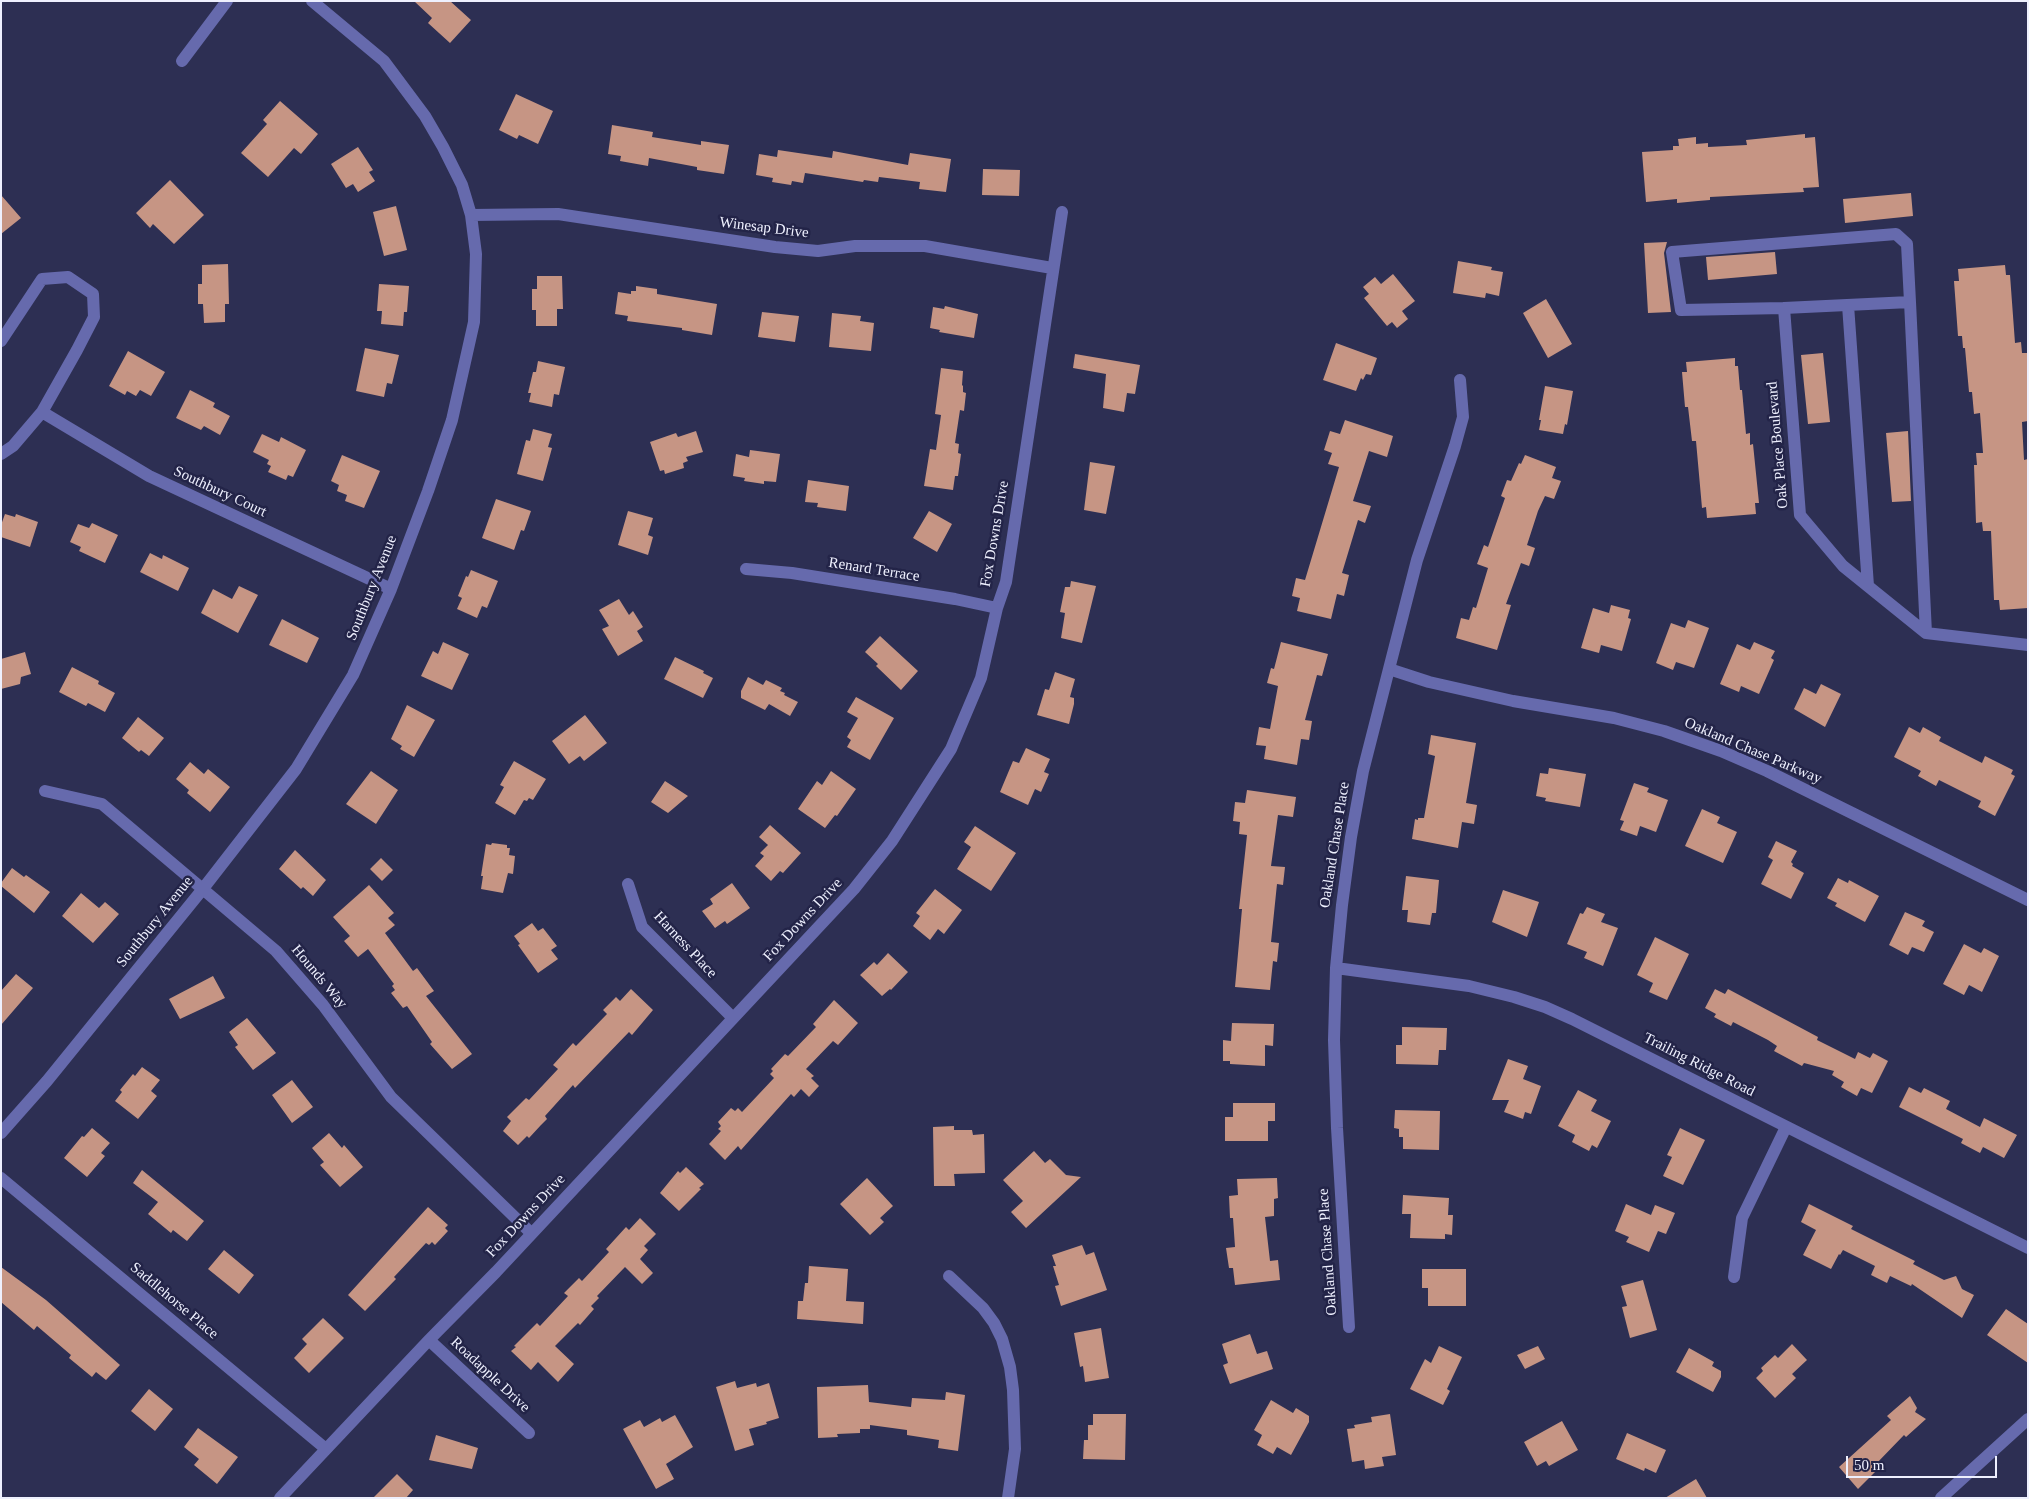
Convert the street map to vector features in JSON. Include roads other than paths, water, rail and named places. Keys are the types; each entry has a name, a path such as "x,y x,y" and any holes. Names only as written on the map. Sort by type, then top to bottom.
{"street":[{"path":"182,61 227,1"},
{"name":"Southbury Avenue","path":"1,1133 47,1080 202,890 296,769 353,675 391,589 428,491 452,420 474,322 476,254 471,215 462,185 443,147 408,90 384,61 312,1"},
{"name":"Fox Downs Drive","path":"280,1498 496,1272 854,889 892,841 955,740 981,678 997,608 1006,582 1052,268 1062,212"},
{"name":"Winesap Drive","path":"471,215 558,214 775,247 818,251 855,246 925,246 1052,268"},
{"path":"1910,302 1784,308 1681,310 1672,252 1896,234 1907,244 1910,302 1926,633 2028,645"},
{"path":"1,341 42,280 68,277 93,294 94,317 42,412 13,446 1,454"},
{"path":"1848,305 1868,586"},
{"name":"Oak Place Boulevard","path":"1784,308 1800,515 1844,566 1926,633"},
{"name":"Oakland Chase Place","path":"1349,1327 1336,1128 1334,1040 1336,968 1342,905 1351,837 1363,771 1417,560 1463,417 1460,380"},
{"name":"Southbury Court","path":"42,412 149,476 391,589"},
{"name":"Renard Terrace","path":"746,569 801,574 955,599 997,608"},
{"name":"Oakland Chase Parkway","path":"1389,669 1429,682 1513,700 1614,718 1664,730 1767,771 2028,900"},
{"name":"Hounds Way","path":"45,791 102,804 276,951 323,1005 391,1097 531,1234"},
{"name":"Harness Place","path":"628,884 642,927 733,1018"},
{"name":"Trailing Ridge Road","path":"1336,968 1469,986 1514,997 1545,1008 1572,1019 2028,1248"},
{"path":"1734,1277 1742,1218 1786,1127"},
{"name":"Saddlehorse Place","path":"1,1178 326,1449"},
{"path":"950,1276 983,1308 994,1323 1002,1339 1010,1367 1014,1390 1015,1449 1008,1498"},
{"name":"Roadapple Drive","path":"429,1340 529,1433"},
{"path":"1941,1498 2028,1418"}]}
